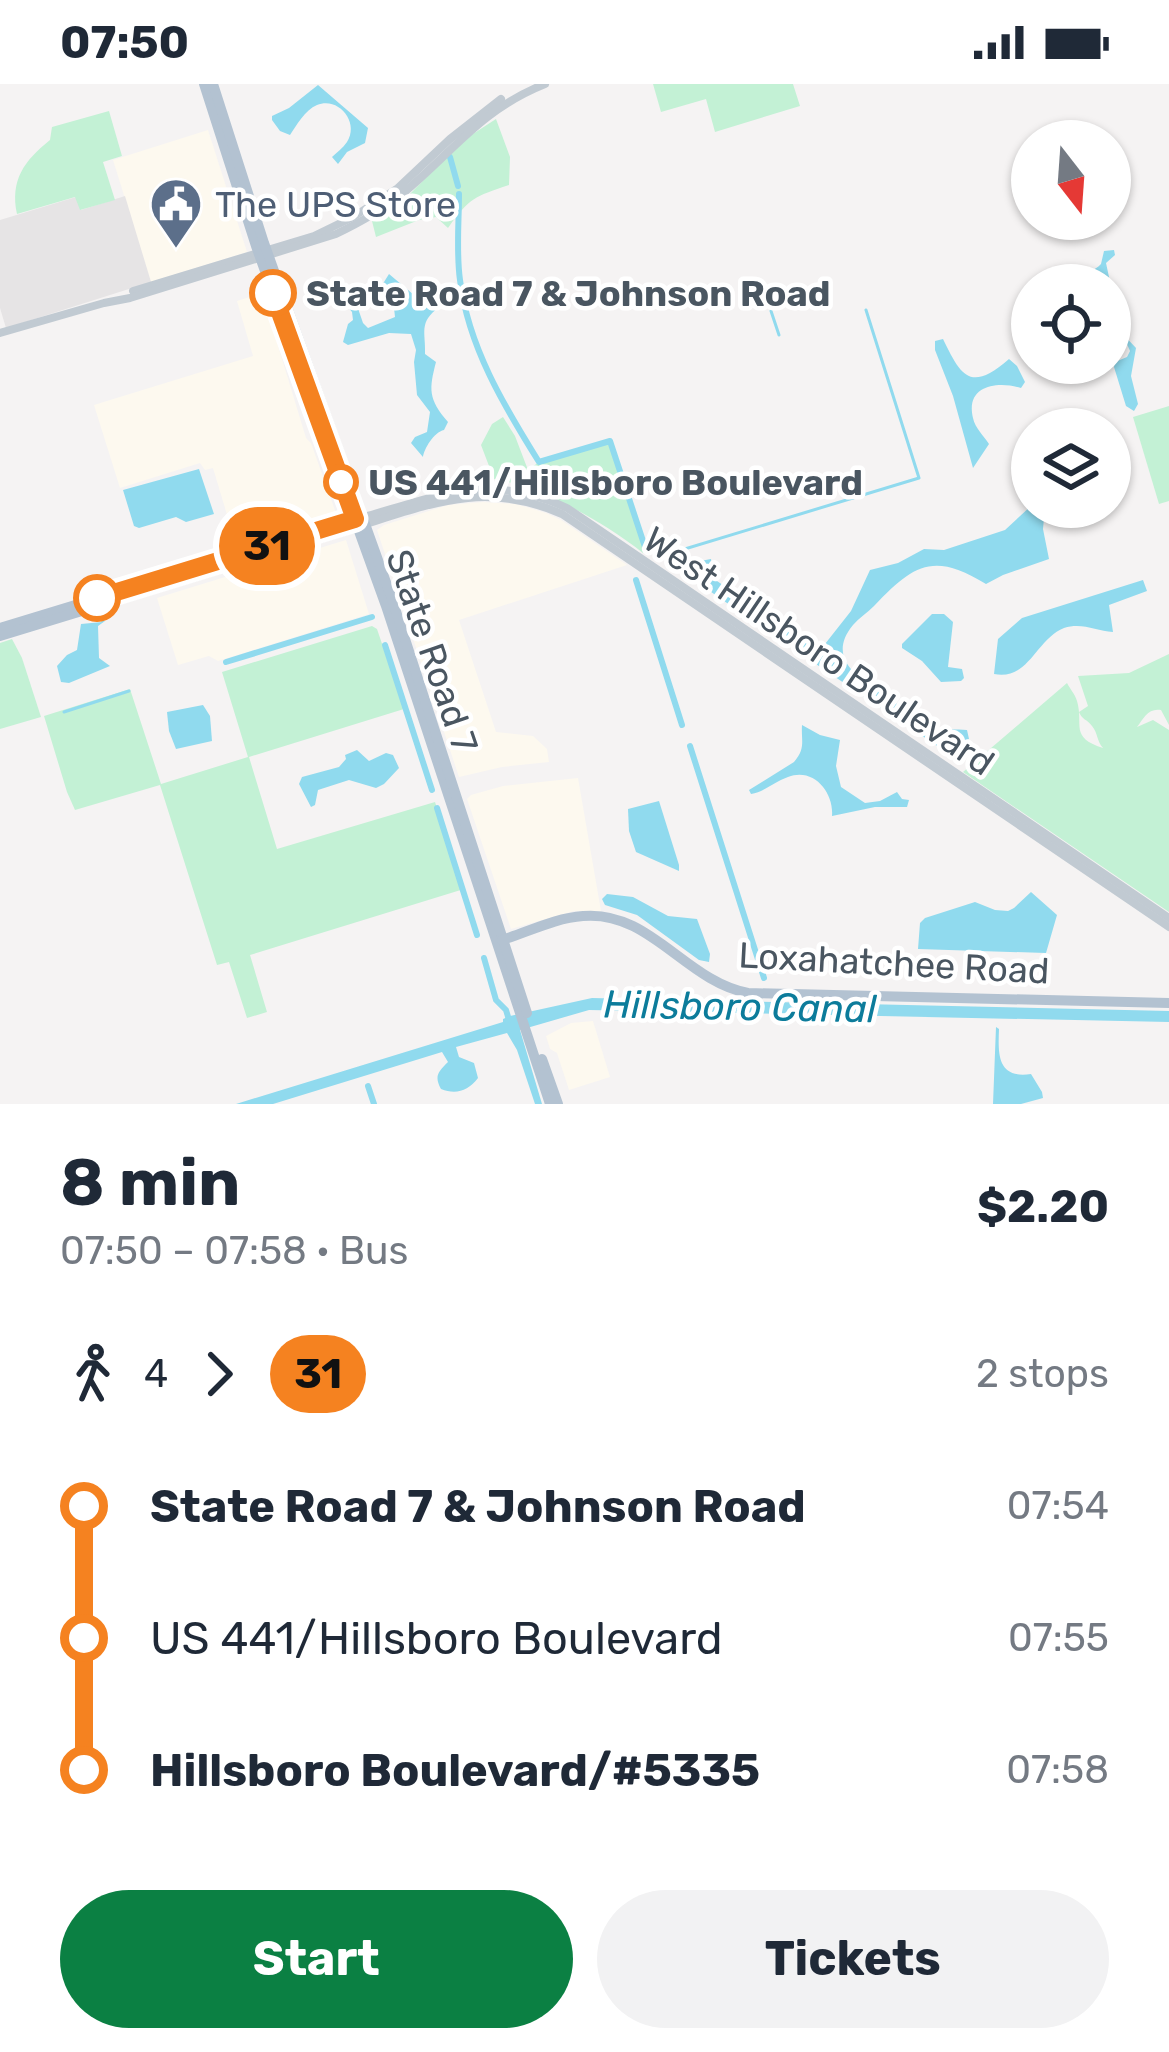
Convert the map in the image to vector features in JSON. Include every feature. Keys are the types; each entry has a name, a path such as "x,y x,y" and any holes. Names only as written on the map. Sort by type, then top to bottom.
{"main road":[{"name":"State Road 7","path":"209,84 303,377 323,407 442,776 462,811 500,941"},
{"name":"State Road 7","path":"264,254 417,671 554,1104"},
{"name":"West Hillsboro Boulevard","path":"0,632 361,522"},
{"name":"West Hillsboro Boulevard","path":"0,632 87,610 127,589 234,561"},
{"path":"402,656 417,671"},
{"name":"Loxahatchee Road","path":"500,941 573,917 599,916 634,925 712,981 748,994 1169,1003"}],"street":[{"path":"0,333 151,285 325,238 366,219 404,192 492,111 545,84"},
{"path":"104,303 264,254"},
{"path":"130,298 151,285"},
{"name":"West Hillsboro Boulevard","path":"361,522 489,490 536,503 578,523 1169,922"}],"shaded area":[{"path":"208,130 247,252 151,282 113,160"},
{"path":"125,196 151,282 6,328 0,308 0,220 76,197 81,210"},
{"path":"262,293 306,438 337,516 240,546 213,468 205,470 200,463 120,488 94,405 253,356 237,301"},
{"path":"516,504 546,513 627,565 459,620 496,732 533,736 547,749 549,762 459,777 377,530 448,505"},
{"path":"346,540 369,614 218,661 209,656 178,665 157,598"},
{"path":"578,778 601,911 574,911 511,929 467,799 503,786"},
{"path":"593,1021 610,1077 569,1090 546,1036 571,1023"}],"green space":[{"path":"653,84 793,84 800,106 715,132 706,99 661,112"},
{"path":"109,111 122,156 103,162 115,200 80,210 75,197 17,214 21,172 50,140 52,127"},
{"path":"496,119 510,157 509,185 474,199 448,228 436,217 376,237 372,221 408,196 462,141"},
{"path":"1169,406 1169,501 1159,504 1133,417"},
{"path":"503,417 528,470 539,462 610,441 645,547 643,553 589,517 530,489 531,477 527,486 494,479 481,445 492,424"},
{"path":"372,626 404,709 249,757 277,849 435,802 464,889 250,955 267,1012 247,1018 229,962 217,965 160,785 75,810 44,716 130,689 161,784 248,757 222,672"},
{"path":"12,639 41,717 0,729 0,643"},
{"path":"1169,654 1169,725 1157,710 1137,727 1153,720 1169,730 1169,912 963,772 1067,683 1077,701 1082,735 1103,748 1079,712 1088,706 1078,676 1129,673"}],"water":[{"path":"318,85 368,128 365,143 347,152 338,164 332,157 347,142 351,127 339,107 325,103 313,107 290,135 272,120"},
{"path":"1114,250 1115,255 1101,264 1104,251"},
{"path":"389,274 420,300 439,307 426,323 425,354 436,362 432,394 448,422 430,441 423,457 411,443 427,432 430,412 417,395 411,334 343,342 353,320 343,301 347,291 352,291 368,328 395,317 394,308 379,290"},
{"path":"943,339 968,376 985,375 1009,359 1011,384 1024,384 1021,388 985,388 974,398 974,422 989,444 973,468 935,350 935,341"},
{"path":"1131,376 1138,404 1134,411 1126,406 1119,384 1131,384"},
{"path":"199,469 214,514 186,522 176,517 134,526 123,490"},
{"path":"1011,524 1043,528 1049,559 986,584 952,568 925,567 900,581 845,637 843,649 850,668 914,722 936,729 967,730 969,739 946,752 687,571 695,562 711,559 714,579 802,643 825,644 851,611 870,570 898,563 924,549 944,550"},
{"path":"1143,580 1147,591 1109,605 1113,632 1064,628 1016,671 994,674 998,639 1022,618"},
{"path":"932,614 944,614 953,622 948,667 962,669 961,681 941,682 902,648"},
{"path":"96,616 105,621 98,626 99,658 110,666 61,682 57,666 77,650 81,624 102,622"},
{"path":"203,705 210,716 212,741 176,749 167,712"},
{"path":"802,725 840,740 836,766 841,787 865,803 897,792 909,800 907,807 875,807 832,816 826,791 814,779 797,775 751,794 749,790 798,757"},
{"path":"357,750 369,761 386,753 393,755 399,768 376,788 349,780 318,790 311,807 299,784 302,777 339,767 345,755"},
{"path":"659,801 679,871 636,852 629,831 628,809"},
{"path":"1031,892 1057,915 1046,953 918,949 920,923 925,918 975,902 1008,911"},
{"path":"607,894 633,897 668,916 697,919 709,962 699,960 637,915 605,905 602,899"},
{"name":"Hillsboro Canal","path":"592,998 1169,1011 1169,1022 589,1010 520,1030 542,1104 535,1104 507,1033 456,1047 459,1057 474,1063 478,1078 461,1091 441,1089 438,1074 448,1062 442,1052 273,1104 236,1104 510,1016"},
{"path":"996,1027 1002,1063 1012,1073 1031,1074 1043,1098 993,1104"}],"waterway":[{"path":"450,157 458,186"},
{"path":"459,194 458,259 464,304 479,352 501,397 539,462 610,441 645,547"},
{"path":"655,558 919,478 866,310"},
{"path":"771,311 779,335"},
{"path":"636,580 682,725"},
{"path":"226,662 372,617"},
{"path":"385,645 432,790"},
{"path":"64,712 129,691"},
{"path":"690,746 764,978"},
{"path":"437,808 477,935"},
{"path":"484,958 496,1000 509,1020"},
{"path":"368,1086 374,1104"}],"bus line":[{"name":"31","path":"97,598 355,519 273,293"}],"place":[{"name":"The UPS Store","path":"176,250"},
{"name":"State Road 7 & Johnson Road","path":"273,293"},
{"name":"US 441/Hillsboro Boulevard","path":"341,482"}]}
